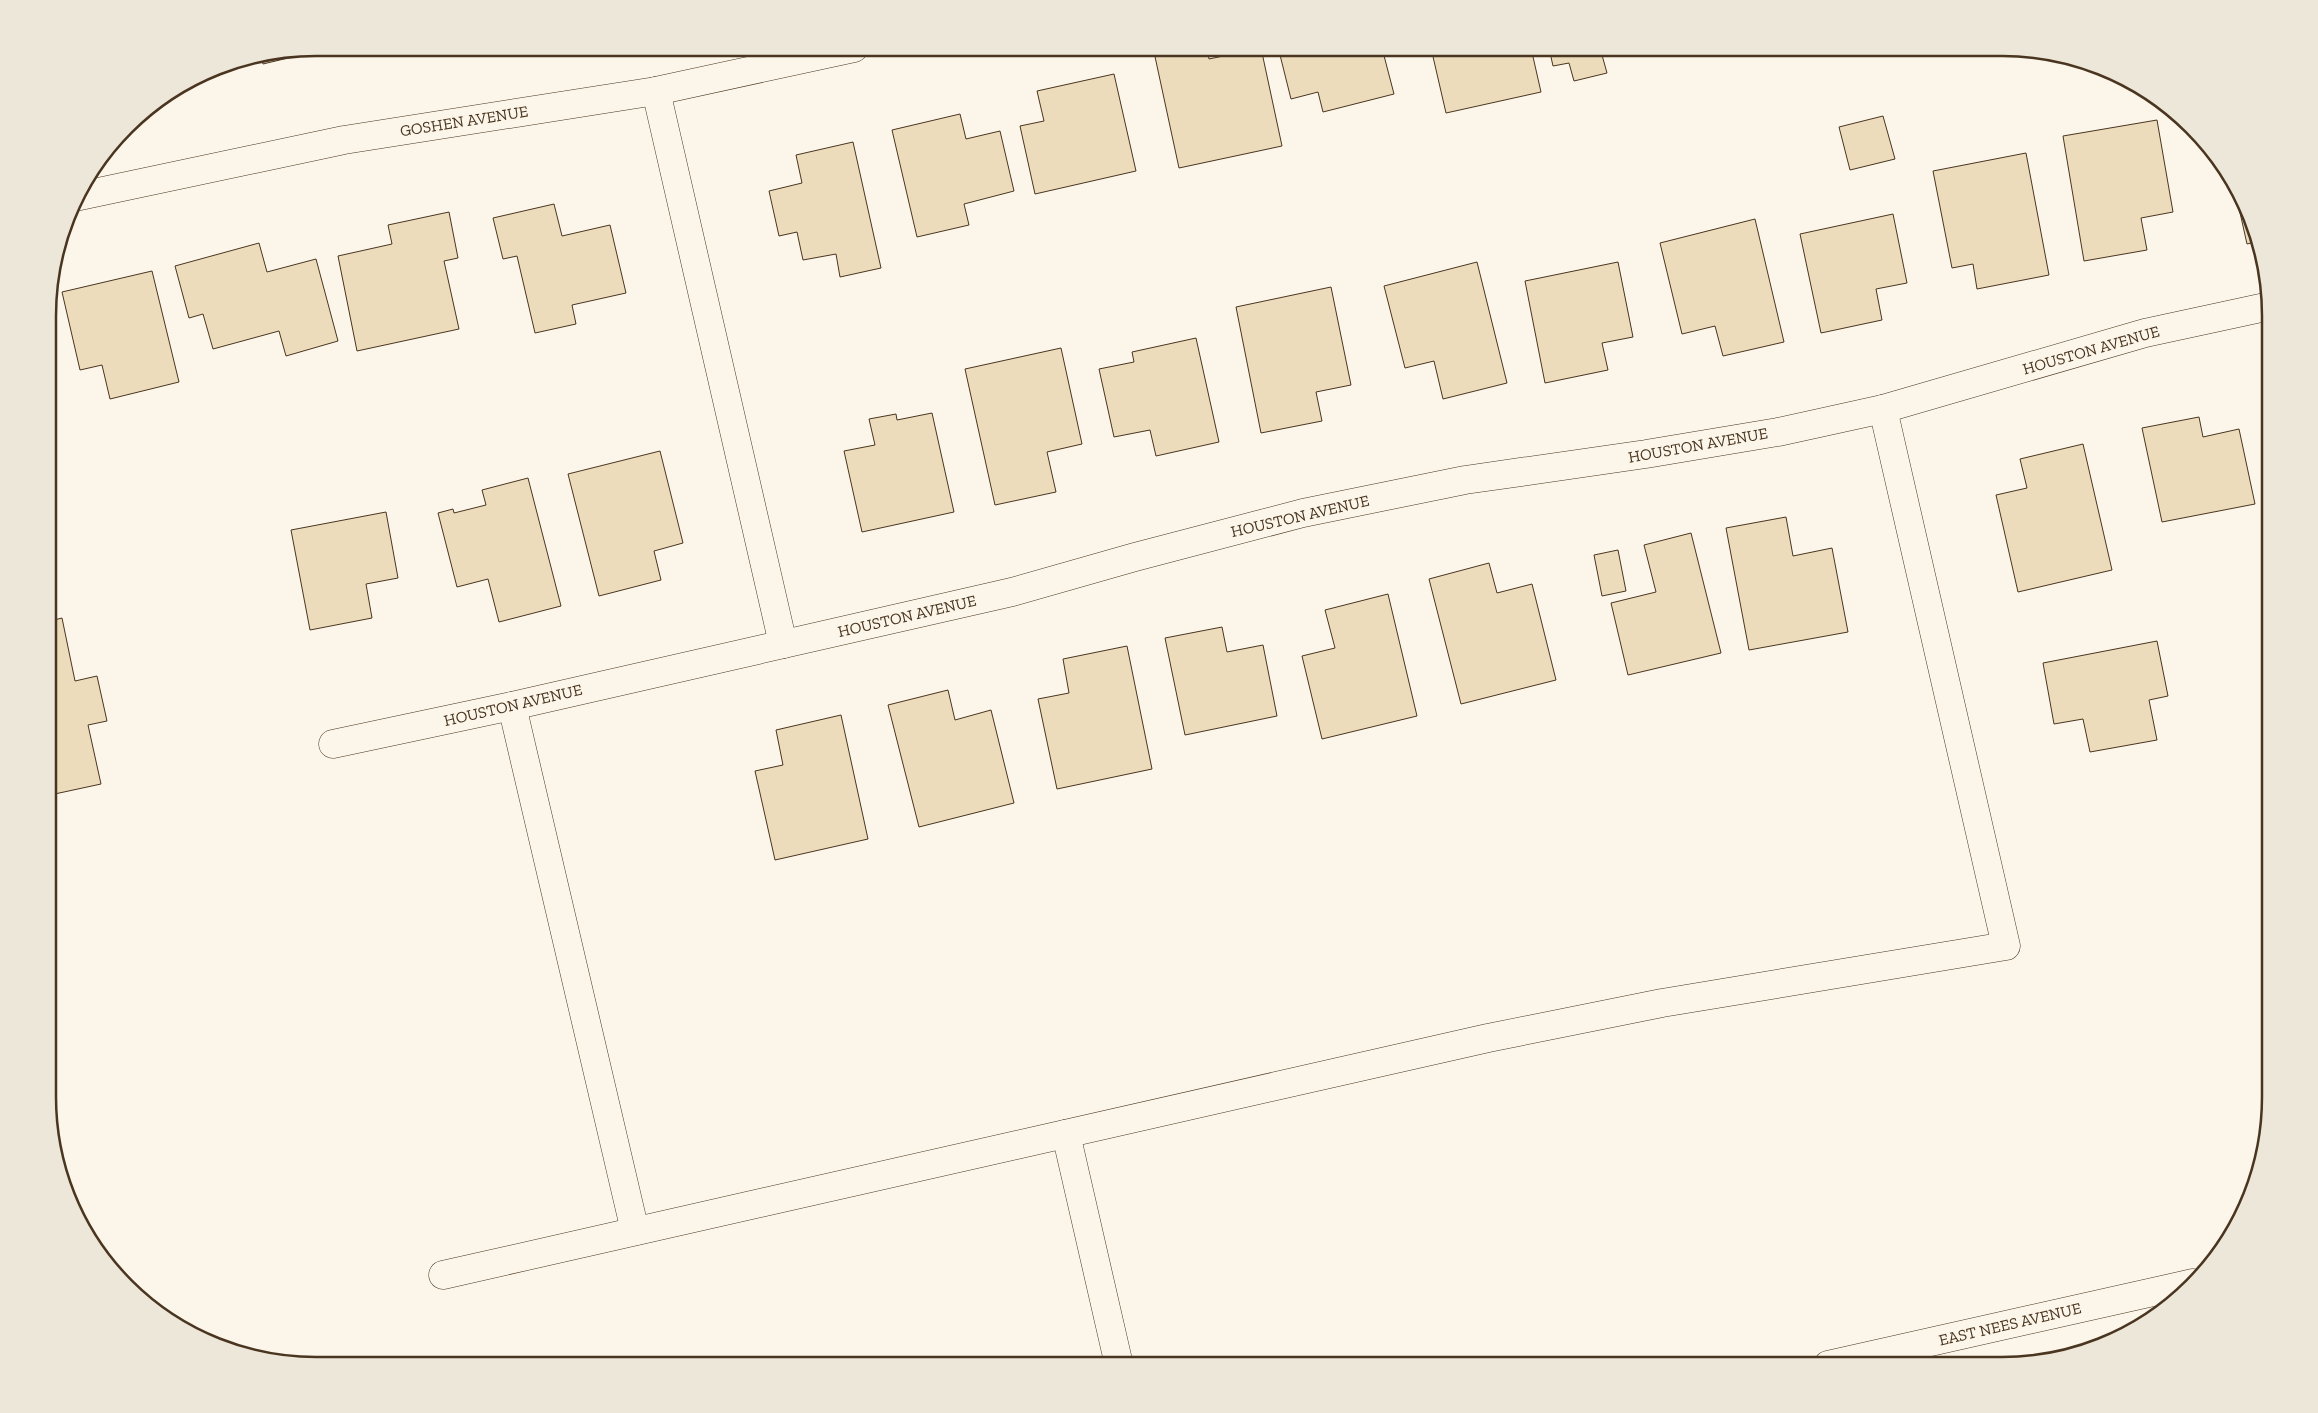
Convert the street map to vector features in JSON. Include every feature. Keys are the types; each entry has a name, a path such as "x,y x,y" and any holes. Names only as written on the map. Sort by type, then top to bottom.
{"street":[{"name":"GOSHEN AVENUE","path":"86,195 344,140 656,90 816,56"},
{"path":"656,90 783,644"},
{"name":"HOUSTON AVENUE","path":"333,744 512,706 1012,592 1135,556 1304,513 1465,480 1646,454 1778,432 1883,409 2145,333 2262,308"},
{"path":"443,1275 1488,1038 1662,1003 2006,946 1883,409"},
{"path":"512,706 635,1231"},
{"path":"1066,1134 1118,1357"},
{"name":"EAST NEES AVENUE","path":"1864,1357 2180,1286"}],"building":[{"path":"1155,56 1208,56 1209,59 1223,56 1263,56 1282,146 1179,168"},
{"path":"1280,56 1384,56 1394,94 1323,112 1318,92 1291,99"},
{"path":"1433,56 1533,56 1541,92 1446,113"},
{"path":"1551,56 1602,56 1607,73 1574,81 1569,63 1553,66"},
{"path":"290,58 263,64 262,62"},
{"path":"1114,74 1136,171 1035,194 1020,126 1044,121 1037,91"},
{"path":"960,114 966,139 1000,131 1014,191 964,204 969,225 917,237 892,130"},
{"path":"1883,116 1895,159 1850,170 1839,127"},
{"path":"2157,120 2173,212 2141,218 2147,250 2084,261 2063,136"},
{"path":"853,142 881,268 840,277 836,254 803,260 797,232 779,236 769,191 802,183 796,155"},
{"path":"2026,153 2049,275 1977,289 1973,264 1952,268 1933,171"},
{"path":"554,204 562,236 610,225 626,293 572,305 576,324 535,333 517,256 503,259 493,218"},
{"path":"449,212 458,258 444,261 459,329 357,351 338,256 392,244 388,225"},
{"path":"2240,212 2251,243 2247,244"},
{"path":"1893,214 1907,283 1876,289 1882,320 1821,333 1800,234"},
{"path":"1755,219 1784,342 1723,356 1715,326 1682,334 1660,243"},
{"path":"259,243 267,272 316,259 338,341 286,356 279,331 213,349 203,314 189,318 175,266"},
{"path":"1477,262 1507,383 1443,399 1434,361 1405,368 1384,286"},
{"path":"1618,262 1633,337 1602,343 1608,370 1545,383 1525,281"},
{"path":"152,271 179,382 110,399 102,365 80,370 62,292"},
{"path":"1331,287 1351,385 1316,392 1322,421 1261,433 1236,307"},
{"path":"1196,338 1219,442 1156,456 1150,430 1114,437 1099,369 1134,362 1132,352"},
{"path":"1061,348 1082,444 1047,452 1056,492 995,505 965,369"},
{"path":"932,413 954,512 862,532 844,451 875,445 869,419 896,414 897,420"},
{"path":"2199,417 2203,437 2239,429 2255,504 2162,522 2142,428"},
{"path":"2083,444 2112,570 2018,592 1996,495 2027,488 2020,459"},
{"path":"660,451 683,543 654,551 661,580 599,596 568,474"},
{"path":"528,478 561,606 499,622 488,579 457,587 438,513 453,509 454,513 486,505 482,490"},
{"path":"386,512 398,578 366,584 372,618 310,630 291,530"},
{"path":"1786,517 1793,556 1832,548 1848,632 1749,650 1726,528"},
{"path":"1691,533 1721,653 1628,675 1611,603 1656,592 1644,545"},
{"path":"1618,550 1626,591 1602,596 1594,555"},
{"path":"1489,563 1497,593 1532,584 1556,680 1461,704 1429,579"},
{"path":"1388,594 1417,716 1322,739 1302,656 1335,648 1325,610"},
{"path":"62,618 75,681 97,676 107,721 88,725 101,784 56,794 56,620"},
{"path":"1222,627 1227,652 1263,645 1277,716 1185,735 1165,638"},
{"path":"2157,641 2168,696 2149,700 2157,740 2090,752 2083,719 2054,724 2043,663"},
{"path":"1127,646 1152,769 1057,789 1038,699 1069,693 1063,659"},
{"path":"948,690 955,720 991,710 1014,803 919,827 888,705"},
{"path":"841,715 868,839 775,860 755,771 783,765 776,730"}]}
